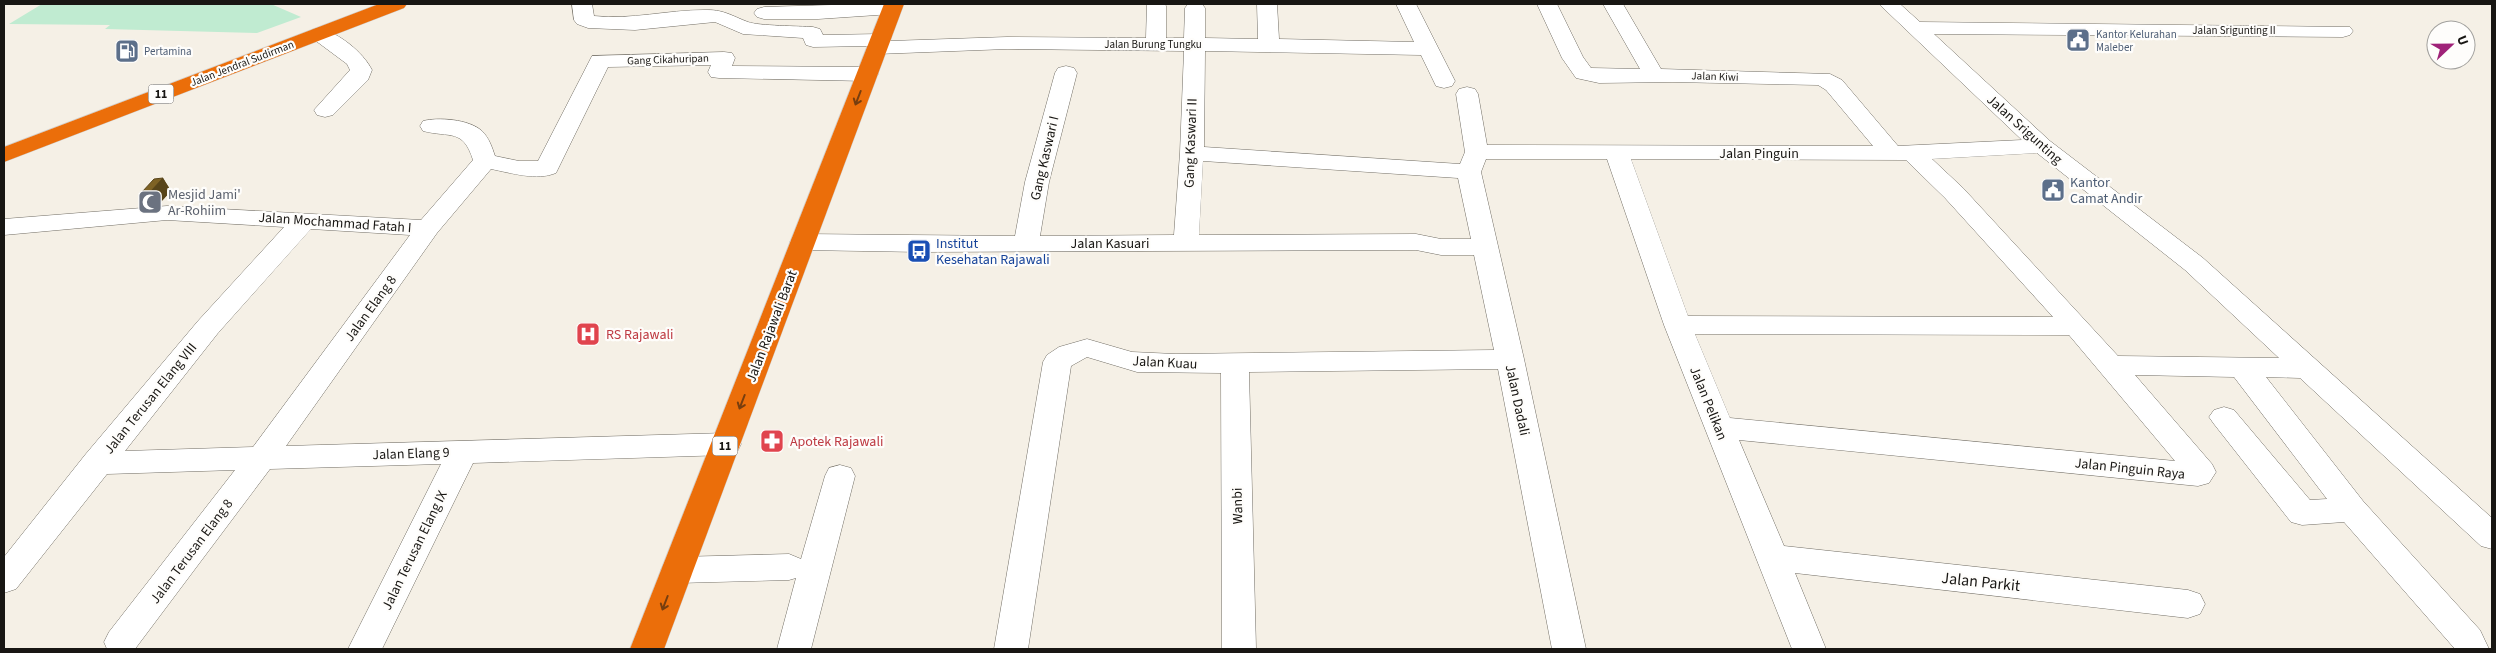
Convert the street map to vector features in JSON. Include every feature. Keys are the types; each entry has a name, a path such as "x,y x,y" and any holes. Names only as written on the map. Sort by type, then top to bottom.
{"highway":[{"name":"Jalan Jendral Sudirman","path":"312,31 370,4"},
{"name":"Jalan Jendral Sudirman","path":"4,142 187,78 312,31 397,4"},
{"name":"Jalan Rajawali Barat","path":"647,649 893,6"},
{"name":"Jalan Jendral Sudirman","path":"4,155 187,78"}],"street":[{"name":"Jalan Burung Tungku","path":"582,4 584,20 588,22 662,21 710,15 723,16 743,28 769,32 813,33 813,40 878,44 1196,44 1429,49"},
{"path":"1267,4 1270,45"},
{"path":"1406,4 1444,81"},
{"name":"Jalan Kiwi","path":"1547,4 1573,58 1584,73 1599,76 1654,75 1822,79 1834,86 1902,153"},
{"path":"1613,4 1654,75"},
{"name":"Jalan Srigunting","path":"1890,4 2042,146 2194,264 2237,302 2306,368 2492,537"},
{"path":"752,13 818,13 893,6"},
{"path":"1156,6 1156,44"},
{"name":"Gang Kaswari II","path":"1186,243 1192,153 1192,94 1196,44 1195,8"},
{"name":"Jalan Srigunting II","path":"1915,28 2343,31"},
{"path":"312,31 356,60 361,70 360,75 325,110"},
{"name":"Gang Cikahuripan","path":"485,161 519,168 547,168 600,61 724,58 718,72 867,74"},
{"name":"Gang Kaswari I","path":"1026,244 1037,182 1066,73"},
{"name":"Jalan Dadali","path":"1467,94 1483,242 1510,359 1569,649"},
{"path":"431,126 468,132 476,136 481,143 485,161"},
{"name":"Jalan Pinguin","path":"1192,153 1473,162 1617,154 1902,153 2042,146"},
{"name":"Jalan Pinguin Raya","path":"1719,426 2198,475 2201,472 2077,326 1954,193 1902,153"},
{"name":"Jalan Pelikan","path":"1617,154 1678,325 1809,649"},
{"name":"Jalan Elang 8","path":"262,459 428,228 485,161"},
{"path":"124,216 149,190"},
{"name":"Jalan Mochammad Fatah I","path":"4,227 167,213 428,228"},
{"name":"Jalan Terusan Elang VIII","path":"4,580 208,327 304,221"},
{"name":"Jalan Kasuari","path":"803,242 1026,244 1416,242 1441,247 1483,242"},
{"path":"1678,325 2077,326"},
{"name":"Jalan Kuau","path":"1011,649 1057,362 1070,352 1094,348 1132,362 1175,364 1510,359"},
{"name":"Wanbi","path":"1235,363 1239,649"},
{"path":"2109,365 2306,368"},
{"path":"2243,368 2352,509 2468,640 2472,649"},
{"path":"2224,417 2302,513 2352,509"},
{"name":"Jalan Elang 9","path":"96,464 726,444"},
{"name":"Jalan Terusan Elang IX","path":"365,649 463,451"},
{"name":"Jalan Terusan Elang 8","path":"121,642 262,459"},
{"path":"794,649 840,476"},
{"name":"Jalan Parkit","path":"1773,558 2188,604"},
{"path":"678,570 790,568"}],"green space":[{"path":"42,4 271,4 301,17 257,33 105,29 110,25 9,24"}],"building":[{"path":"163,178 151,191 142,192 154,179"}],"place":[{"name":"Kantor Kelurahan Maleber","path":"2078,40"},
{"name":"Pertamina","path":"127,51"},
{"name":"Kantor Camat Andir","path":"2053,190"},
{"name":"Mesjid Jami' Ar-Rohiim","path":"150,202"},
{"name":"Institut Kesehatan Rajawali","path":"919,251"},
{"name":"RS Rajawali","path":"588,334"},
{"name":"Apotek Rajawali","path":"772,441"}]}
